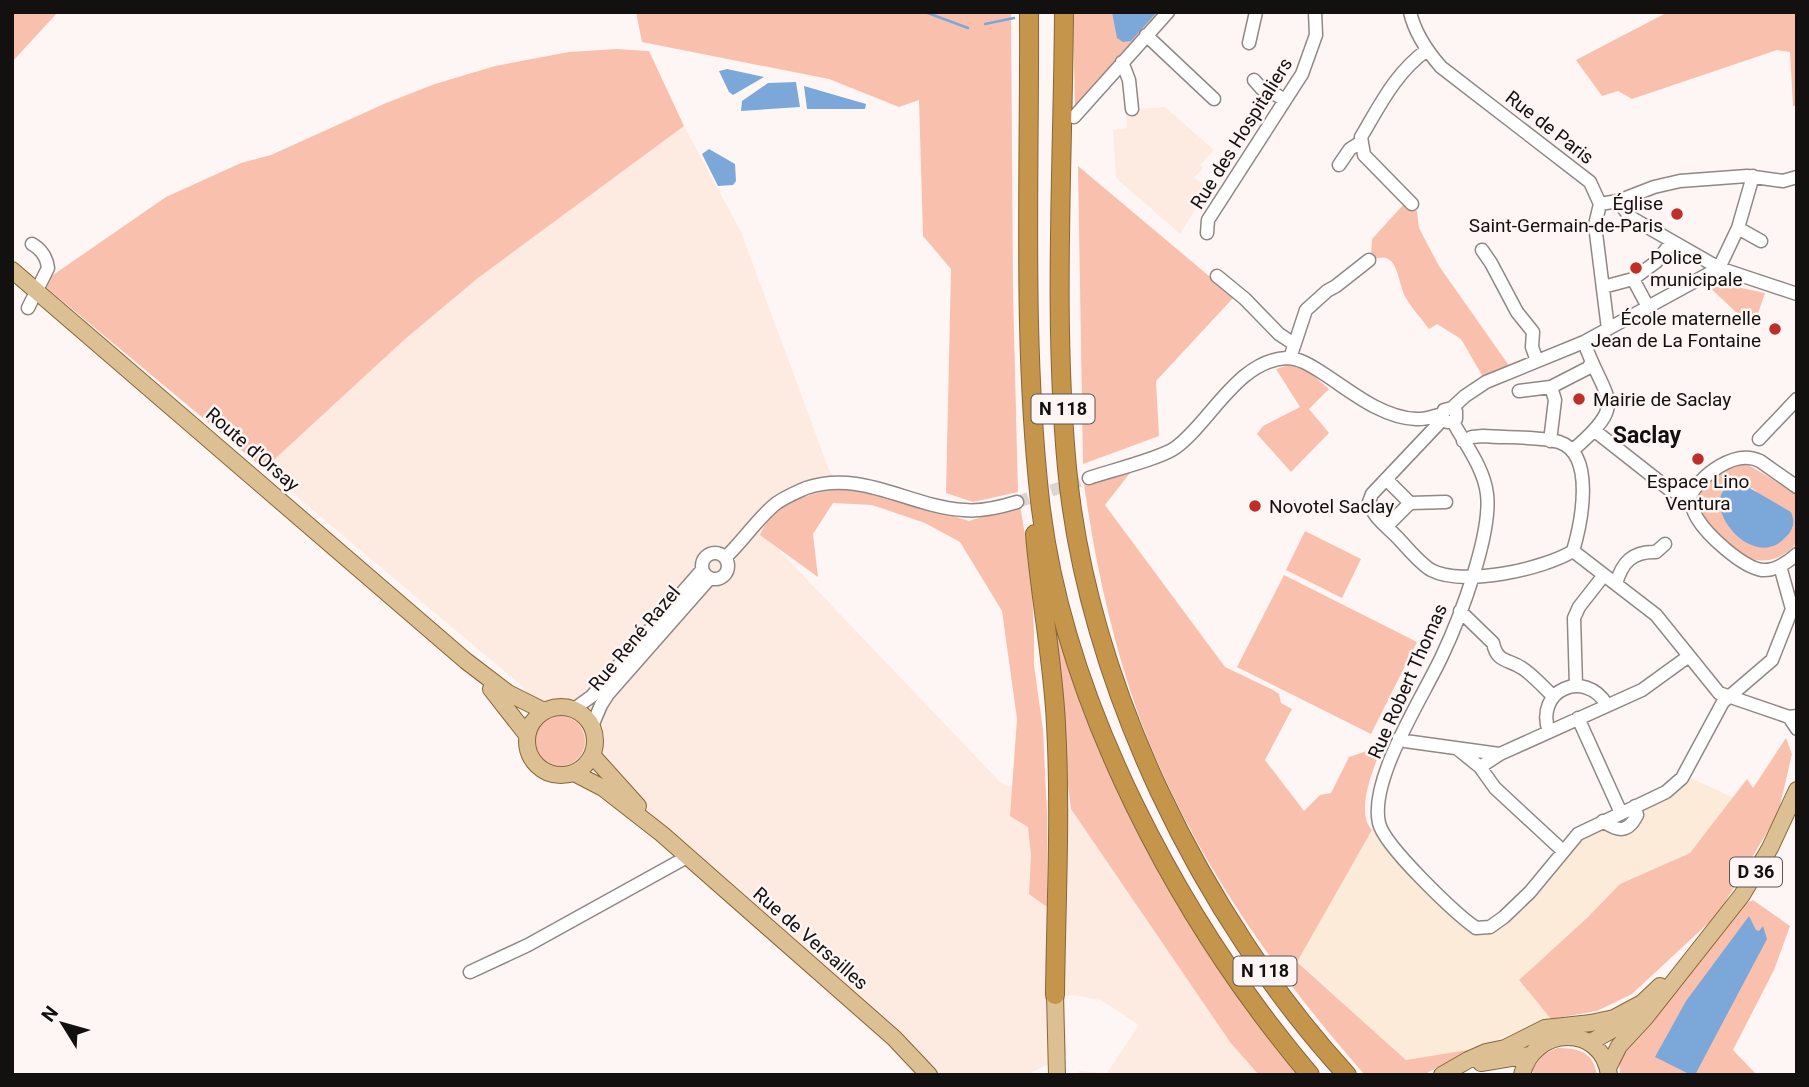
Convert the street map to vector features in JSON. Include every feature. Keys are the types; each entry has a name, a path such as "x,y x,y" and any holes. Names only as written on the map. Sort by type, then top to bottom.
{"highway":[{"name":"N 118","path":"1029,12 1030,354 1039,486 1047,547 1061,610 1090,700 1118,768 1165,862 1195,915 1248,996 1310,1075"},
{"name":"N 118","path":"1063,12 1061,307 1064,420 1067,470 1080,556 1098,631 1115,684 1144,757 1211,886 1283,998 1347,1075"},
{"path":"1039,486 1033,506 1040,592 1054,694 1058,756 1055,997"}],"main road":[{"name":"Route d'Orsay","path":"12,270 466,661 508,693 544,711"},
{"name":"Route d'Orsay","path":"466,661 506,706 527,735"},
{"path":"559,706 574,709 588,719 592,726 595,745 588,762 574,773 556,775 539,768 529,753 527,735 530,725 544,711 559,706"},
{"name":"Rue de Versailles","path":"592,755 662,834"},
{"name":"Rue de Versailles","path":"574,773 603,788 662,834 894,1038 929,1075"},
{"name":"D 36","path":"1609,1071 1619,1046 1702,946 1750,882 1797,790"},
{"path":"1443,1075 1468,1060 1505,1048 1545,1028 1602,1021 1629,1011 1658,987 1680,962 1702,946"},
{"name":"D 36","path":"1588,1043 1632,1019 1670,986"},
{"path":"1055,997 1057,1075"},
{"path":"1522,1075 1530,1055 1537,1047 1557,1037 1578,1038 1588,1043 1597,1049 1609,1071"},
{"path":"1450,1075 1477,1064 1530,1055"}],"street":[{"path":"1074,117 1168,12"},
{"path":"1249,43 1256,12"},
{"name":"Rue des Hospitaliers","path":"1207,233 1208,220 1310,57 1316,35 1315,12"},
{"name":"Rue de Paris","path":"1410,12 1412,23 1427,50 1441,67 1590,182 1600,204"},
{"path":"1146,35 1214,99"},
{"path":"1412,204 1368,160 1361,137 1399,75 1427,50"},
{"path":"1122,62 1129,80 1132,109"},
{"path":"1254,80 1262,89 1285,100"},
{"path":"1339,165 1350,149 1361,142"},
{"path":"1463,441 1483,436 1550,440 1573,450 1581,473 1582,505 1573,551 1546,564 1509,572 1472,577 1441,573 1431,569 1387,526 1371,510 1369,502 1372,494 1465,396 1486,382 1584,342 1648,307 1663,294 1719,268 1738,228 1753,176"},
{"path":"1608,329 1595,225 1600,204 1680,181 1753,176 1774,182 1797,177"},
{"path":"1618,201 1630,217 1719,268 1797,294"},
{"path":"1738,228 1761,240"},
{"path":"1603,288 1633,279 1656,262 1672,242"},
{"path":"28,308 48,268 44,257 32,244"},
{"path":"1482,250 1517,312 1533,332 1532,347 1537,361"},
{"path":"1290,358 1303,317 1310,305 1369,260"},
{"path":"1217,276 1245,299 1279,334 1294,344"},
{"path":"1633,279 1648,307"},
{"path":"1573,450 1595,431 1604,419 1609,403 1609,397 1591,363 1584,342"},
{"path":"1089,478 1171,450 1241,380 1270,363 1290,358 1310,365 1366,401 1399,417 1416,419 1447,416"},
{"path":"1519,391 1551,387 1588,368 1591,363"},
{"path":"1550,440 1555,400 1551,387"},
{"path":"1759,439 1797,399"},
{"name":"Rue Robert Thomas","path":"1447,416 1477,465 1487,494 1488,517 1472,577 1442,656 1399,738 1379,801 1380,825 1390,843 1444,900 1476,928 1490,927 1504,917 1530,892 1563,851"},
{"path":"1595,431 1670,490 1690,497"},
{"path":"1797,487 1755,458 1740,459 1727,463 1705,477 1690,497 1700,523 1742,561 1762,570 1780,566 1797,554"},
{"path":"1386,479 1410,503"},
{"name":"Rue René Razel","path":"725,558 773,506 794,493 818,484 840,481 859,483 945,508 973,511 1017,502"},
{"path":"1387,526 1410,503 1446,502"},
{"path":"1616,584 1619,572 1633,556 1639,552 1656,552 1665,544"},
{"path":"1573,551 1656,615 1714,688 1729,697 1793,716 1797,729"},
{"name":"Rue René Razel","path":"717,553 725,558 725,573 717,579 706,574 703,560 709,554 717,553"},
{"path":"1459,750 1480,767 1495,788 1563,851 1578,834 1666,792 1682,778 1723,702 1769,664 1792,614 1780,566"},
{"name":"Rue René Razel","path":"574,709 592,696 706,574"},
{"name":"Rue René Razel","path":"592,726 608,694 706,574"},
{"path":"1576,686 1574,618 1578,607 1604,575"},
{"path":"1460,611 1493,643 1494,650 1506,663 1521,667 1553,696"},
{"path":"1480,767 1500,754 1649,685 1689,656"},
{"path":"1549,732 1546,711 1553,696 1568,687 1593,690 1607,705"},
{"path":"1578,718 1621,813"},
{"path":"1399,738 1459,750 1500,754"},
{"path":"1603,821 1614,829 1628,828 1637,815 1635,806"},
{"path":"470,972 528,946 687,857"}],"shaded area":[{"path":"12,12 58,12 12,62"},
{"path":"636,12 1011,12 1018,492 973,502 946,493 951,269 923,236 919,100 899,107 829,79 642,42"},
{"path":"1073,12 1163,12 1075,114"},
{"path":"1668,12 1797,12 1797,106 1793,106 1790,52 1777,50 1632,99 1618,91 1602,96 1576,60"},
{"path":"617,49 649,51 684,126 478,278 404,340 264,469 47,288 53,275 166,197 241,163 271,155 435,84 495,66 569,52"},
{"path":"1165,107 1214,150 1200,165 1203,168 1194,178 1209,187 1180,234 1116,178 1113,130 1127,128 1126,110"},
{"path":"684,126 741,232 829,470 842,489 774,545 1001,783 1071,809 1230,1042 1242,1051 1261,1075 1079,1075 1079,1071 1107,1073 1139,1025 1101,1000 1072,995 1065,996 1067,1055 1026,1075 915,1075 889,1047 779,948 560,739 522,686 264,469 404,340 478,278"},
{"path":"1078,166 1234,297 1156,381 1159,436 1083,464"},
{"path":"1404,204 1417,211 1419,228 1439,266 1510,367 1483,377 1461,339 1437,324 1429,329 1406,298 1392,263 1388,259 1373,260 1368,256 1371,254 1372,239"},
{"path":"1709,281 1765,293 1753,328 1706,284"},
{"path":"1289,365 1308,371 1329,389 1309,409 1329,433 1291,472 1257,434 1263,426 1300,407 1276,369"},
{"path":"1137,464 1105,505 1225,667 1273,690 1279,694 1281,703 1292,709 1265,760 1304,811 1320,795 1331,793 1349,757 1376,748 1381,749 1365,802 1367,822 1372,830 1297,962 1406,1060 1473,1049 1423,1075 1365,1075 1265,950 1208,861 1159,766 1139,716 1113,630 1093,543 1084,484"},
{"path":"1747,464 1797,494 1797,543 1782,555 1768,560 1755,560 1742,554 1729,546 1698,508 1702,490 1707,484 1721,473","holes":["1727,488 1752,488 1765,499 1785,509 1793,527 1784,539 1771,547 1719,499"]},
{"path":"849,488 882,494 969,521 1020,505 1031,571 1034,665 1043,730 1047,814 1047,907 1029,894 1031,855 1028,827 1010,816 1017,719 1002,611 960,542 925,523 872,505 833,503 813,534 818,577 760,535 766,523 785,506 810,495"},
{"path":"1305,531 1361,559 1342,598 1286,570"},
{"path":"1284,575 1417,642 1371,734 1237,667"},
{"path":"1051,605 1083,709 1104,761 1154,862 1212,957 1298,1075 1259,1075 1230,1042 1071,809 1055,678"},
{"path":"560,716 578,723 585,741 578,759 560,766 542,759 535,741 542,723"},
{"path":"1786,738 1792,754 1778,814 1718,914 1632,994 1597,1011 1551,1019 1519,980 1620,884 1690,853 1747,779 1753,788"},
{"path":"1689,777 1734,798 1690,853 1620,884 1519,980 1551,1019 1473,1049 1406,1060 1297,961 1372,830 1467,930 1484,933 1500,928 1587,833 1675,794"},
{"path":"1753,900 1790,926 1774,970 1733,1050 1757,1075 1620,1075 1619,1056 1746,903"},
{"path":"1557,1048 1583,1052 1592,1061 1597,1075 1535,1075 1532,1070 1542,1055"}],"water":[{"path":"1112,12 1157,12 1131,41 1123,42 1117,38"},
{"path":"727,69 764,77 733,95 719,71"},
{"path":"796,82 800,107 741,111 742,101 768,83"},
{"path":"804,86 866,104 865,109 807,109"},
{"path":"709,149 735,164 736,181 733,185 718,186 702,154"},
{"path":"1741,483 1791,512 1791,531 1771,547 1756,547 1741,539 1729,527 1722,513 1720,499 1726,488"},
{"path":"1749,916 1756,930 1759,931 1763,926 1767,939 1695,1075 1655,1057 1686,1001"}],"waterway":[{"path":"925,12 968,28"},
{"path":"985,24 1014,18"}],"tunnel":[{"path":"1017,502 1089,478"}],"place":[{"name":"Église Saint-Germain-de-Paris","path":"1677,214"},
{"name":"Police municipale","path":"1636,268"},
{"name":"École maternelle Jean de La Fontaine","path":"1775,329"},
{"name":"Mairie de Saclay","path":"1579,399"},
{"name":"Espace Lino Ventura","path":"1698,459"},
{"name":"Novotel Saclay","path":"1255,506"}],"district":[{"name":"Saclay","path":"1647,435"}]}
